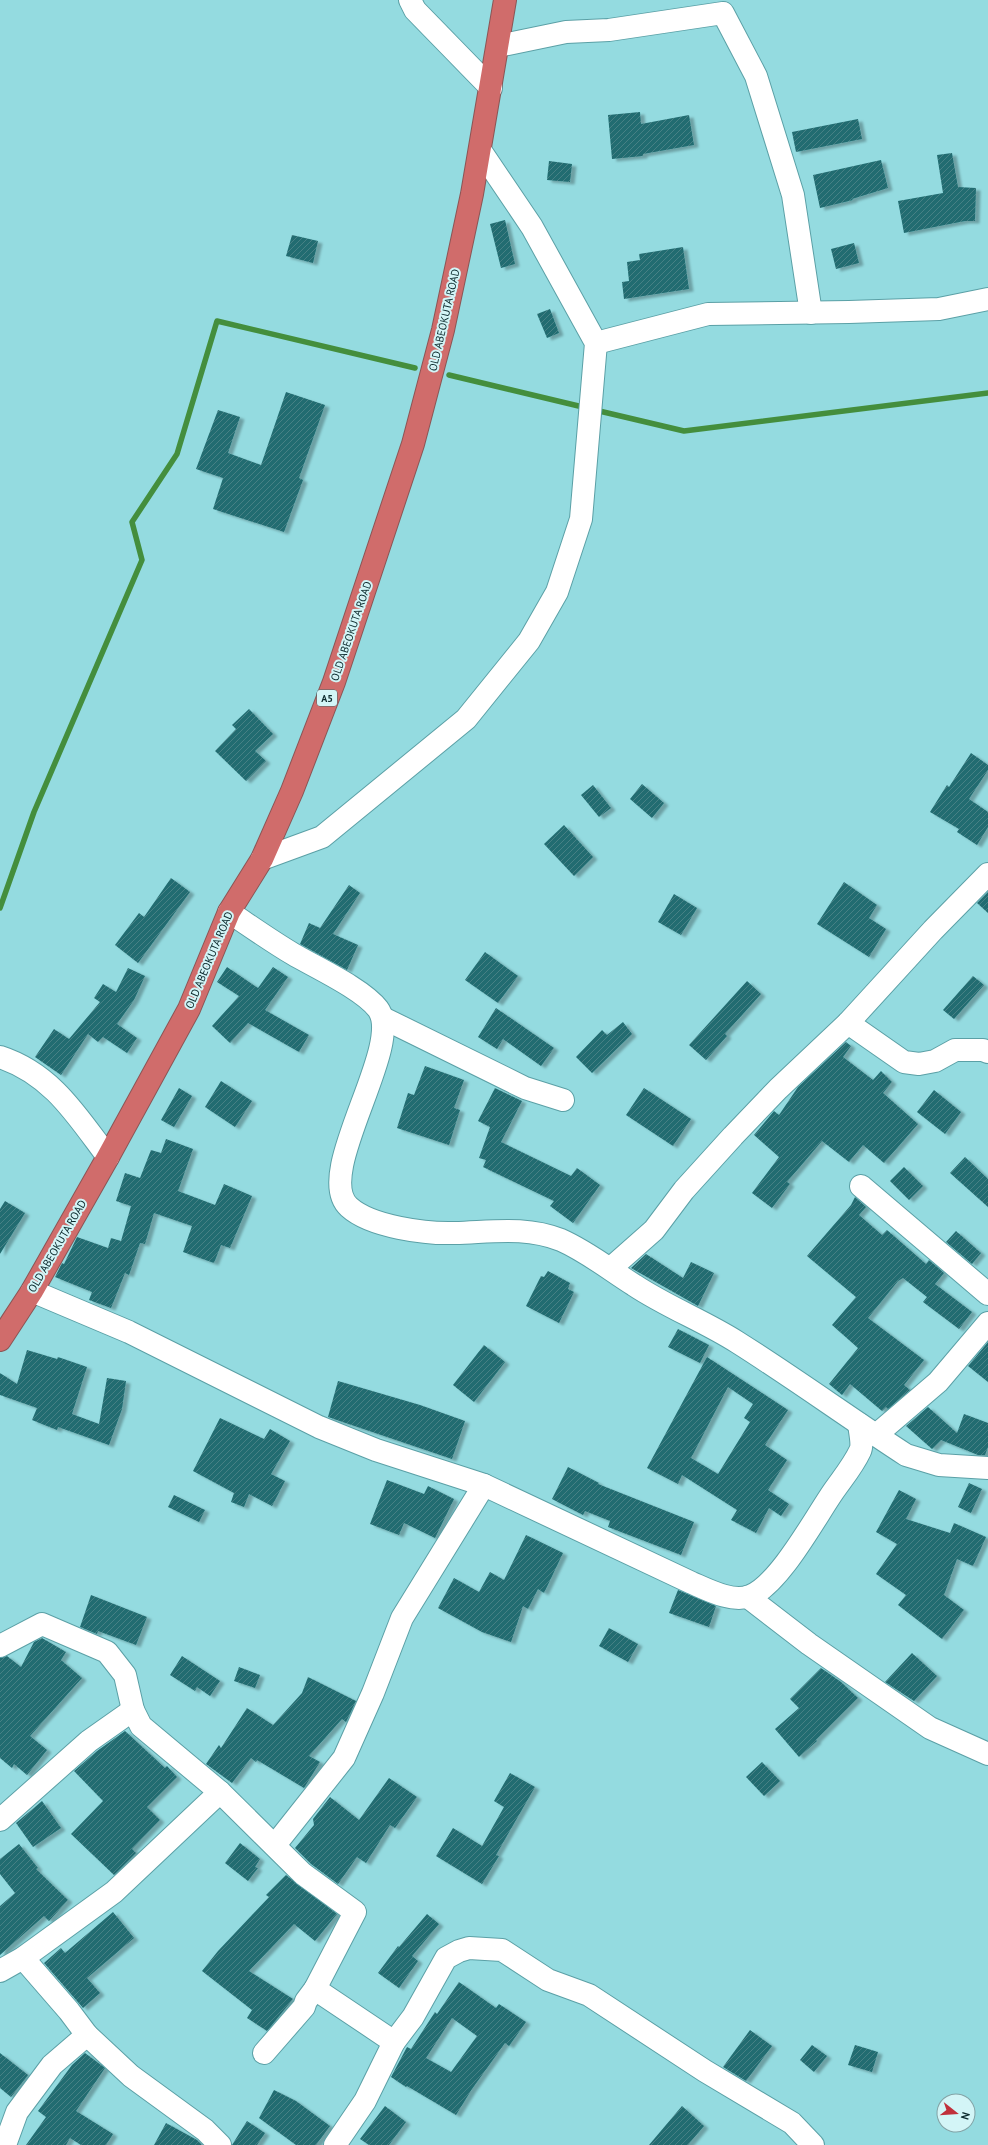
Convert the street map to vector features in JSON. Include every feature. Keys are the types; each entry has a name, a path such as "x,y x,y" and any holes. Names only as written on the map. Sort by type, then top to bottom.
{"highway":[{"name":"OLD ABEOKUTA ROAD","path":"0,1340 32,1291 108,1158 189,1009 229,912 262,859 292,791 334,682 412,444 443,330 480,150 505,0"}],"street":[{"path":"410,0 415,10 491,88"},
{"path":"498,46 566,32 609,30 723,13 756,76 793,195 811,313"},
{"path":"262,859 322,837 466,719 530,641 557,592 582,519 596,343 532,227 480,150"},
{"path":"596,343 708,314 811,313 939,309 988,299"},
{"path":"611,1268 654,1230 684,1190 733,1136 778,1089 848,1023 932,930 988,874"},
{"path":"229,912 290,952 350,986 376,1006 383,1018 383,1040 345,1153 341,1176 341,1192 346,1205 363,1217 390,1226 452,1233 506,1230 531,1231 561,1240 611,1268 634,1286 735,1341 906,1455 938,1465 988,1468"},
{"path":"383,1018 525,1088 563,1100"},
{"path":"848,1023 904,1062 918,1064 935,1061 954,1050 983,1050 988,1052"},
{"path":"0,1057 40,1076 66,1103 108,1158"},
{"path":"861,1186 988,1294"},
{"path":"32,1291 129,1332 319,1427 376,1450 484,1485 715,1593 735,1597 748,1597 758,1592 770,1581 802,1539 861,1450 867,1430 938,1382 988,1323"},
{"path":"275,1845 344,1758 373,1693 402,1618 484,1485"},
{"path":"748,1597 809,1644 930,1728 988,1754"},
{"path":"0,1646 42,1624 107,1652 125,1675 133,1710 141,1726 220,1792 303,1874 355,1912 304,2007 264,2053"},
{"path":"0,1820 89,1741 133,1710"},
{"path":"0,1971 23,1958 114,1892 220,1792"},
{"path":"335,2145 365,2101 394,2042 413,2018 446,1958 459,1950 469,1948 502,1950 548,1980 589,1995 705,2071 792,2123 813,2145"},
{"path":"23,1958 69,2011 87,2035 131,2076 205,2130 220,2145"},
{"path":"315,1989 394,2042"},
{"path":"5,2145 17,2112 47,2071 87,2035"}],"building":[{"path":"640,112 641,124 689,115 694,145 643,154 643,156 612,159 608,115"},
{"path":"858,119 862,139 796,152 792,132"},
{"path":"952,153 958,187 976,188 975,221 965,221 904,233 898,201 943,193 937,155"},
{"path":"881,160 888,188 852,199 853,200 820,208 813,175"},
{"path":"549,161 572,164 570,182 547,180"},
{"path":"505,220 515,264 501,268 490,224"},
{"path":"292,235 318,241 313,263 286,256"},
{"path":"854,243 859,263 836,269 831,249"},
{"path":"683,247 689,289 624,299 622,282 629,281 627,262 640,260 639,254"},
{"path":"550,309 559,333 547,338 537,314"},
{"path":"286,392 325,405 299,478 303,480 284,532 213,509 223,478 196,469 218,410 240,417 228,453 261,465"},
{"path":"249,709 273,734 255,751 266,761 246,781 215,751 236,729 232,725"},
{"path":"971,753 988,765 988,770 969,799 988,812 988,827 977,845 957,832 959,829 930,812 947,785 949,787"},
{"path":"642,784 664,803 652,818 630,799"},
{"path":"593,785 611,808 599,817 581,795"},
{"path":"564,825 593,857 574,876 544,844"},
{"path":"171,878 190,892 138,963 115,945 139,913 144,917"},
{"path":"844,882 877,905 869,918 886,929 869,957 817,924"},
{"path":"349,885 360,893 333,934 358,945 347,970 300,944 309,923 320,928"},
{"path":"988,892 988,913 977,903"},
{"path":"674,894 697,908 681,935 658,922"},
{"path":"485,952 518,976 498,1003 465,980"},
{"path":"227,967 258,988 273,967 288,977 265,1010 309,1035 299,1052 248,1023 230,1043 212,1026 239,996 217,982"},
{"path":"128,968 145,976 134,1000 117,1024 137,1038 127,1053 103,1037 98,1042 88,1034 61,1075 35,1057 54,1029 69,1039 100,1002 94,998 103,984 116,992"},
{"path":"973,976 984,985 954,1019 943,1010"},
{"path":"747,981 761,994 725,1034 727,1036 706,1060 689,1045"},
{"path":"496,1008 554,1048 541,1066 503,1039 497,1049 478,1037"},
{"path":"623,1022 632,1034 592,1073 576,1057 602,1030 607,1035"},
{"path":"846,1042 851,1046 843,1057 873,1080 881,1071 892,1082 883,1093 918,1124 884,1163 863,1145 849,1162 822,1141 787,1182 790,1184 772,1208 752,1193 779,1157 754,1135 774,1111 779,1115 798,1087"},
{"path":"425,1066 464,1080 454,1108 460,1110 449,1145 397,1128 408,1093 414,1095"},
{"path":"221,1081 252,1101 235,1127 205,1107"},
{"path":"179,1088 192,1096 174,1127 161,1120"},
{"path":"495,1088 522,1101 501,1142 571,1176 577,1168 600,1185 573,1223 550,1206 554,1201 483,1167 486,1160 479,1158 490,1127 478,1121"},
{"path":"644,1088 691,1119 673,1146 626,1115"},
{"path":"934,1090 961,1112 945,1134 917,1112"},
{"path":"166,1139 193,1149 178,1191 215,1205 224,1184 252,1196 230,1248 221,1245 214,1263 183,1252 192,1226 154,1213 145,1244 140,1243 129,1275 125,1273 111,1308 89,1300 92,1292 55,1277 62,1263 64,1264 77,1237 108,1248 111,1238 121,1241 131,1206 116,1201 125,1173 140,1178 151,1150 161,1153"},
{"path":"965,1157 988,1179 988,1207 950,1173"},
{"path":"904,1167 923,1186 909,1200 890,1181"},
{"path":"855,1197 866,1207 859,1215 882,1235 887,1230 926,1264 929,1260 944,1273 935,1284 972,1312 959,1329 923,1302 927,1297 903,1278 898,1281 868,1318 924,1360 904,1385 910,1390 888,1409 886,1407 882,1411 850,1384 842,1395 829,1384 858,1348 832,1325 856,1297 807,1256 851,1205"},
{"path":"5,1201 25,1213 0,1254 0,1209"},
{"path":"956,1231 981,1253 972,1264 946,1242"},
{"path":"646,1254 683,1278 691,1262 714,1273 698,1306 631,1268"},
{"path":"548,1271 570,1283 568,1289 574,1292 559,1323 526,1306 541,1276 544,1277"},
{"path":"678,1329 709,1345 700,1363 668,1347"},
{"path":"988,1342 988,1382 968,1366"},
{"path":"484,1345 505,1362 474,1402 453,1385"},
{"path":"27,1350 57,1359 58,1357 87,1367 72,1414 99,1424 107,1378 126,1381 122,1409 109,1445 58,1427 57,1430 32,1420 37,1408 0,1395 0,1373 17,1384"},
{"path":"707,1357 788,1410 765,1445 787,1460 768,1490 789,1504 781,1516 769,1508 756,1533 731,1520 737,1510 682,1475 678,1484 647,1468","holes":["728,1387 753,1404 744,1418 750,1422 718,1474 691,1458"]},
{"path":"338,1381 420,1405 465,1421 452,1459 328,1417"},
{"path":"928,1407 957,1433 964,1414 988,1423 988,1447 985,1455 978,1455 941,1440 932,1449 906,1426"},
{"path":"220,1418 264,1439 270,1429 290,1441 271,1474 285,1481 272,1506 249,1494 244,1507 231,1502 234,1493 193,1471"},
{"path":"568,1467 599,1483 598,1484 694,1522 681,1555 608,1527 610,1521 585,1511 583,1515 552,1499"},
{"path":"387,1480 424,1494 428,1486 454,1499 435,1538 404,1523 399,1535 370,1524"},
{"path":"969,1483 982,1489 971,1513 958,1507"},
{"path":"899,1490 916,1499 906,1519 950,1533 954,1523 986,1537 973,1566 957,1559 944,1595 964,1610 942,1639 898,1605 906,1595 876,1574 897,1544 876,1532"},
{"path":"174,1495 205,1510 199,1522 168,1507"},
{"path":"526,1535 563,1553 544,1593 538,1589 528,1609 523,1606 511,1642 482,1632 438,1608 454,1578 479,1592 490,1572 504,1580"},
{"path":"678,1590 716,1606 709,1627 669,1613"},
{"path":"91,1595 147,1617 136,1645 98,1631 97,1634 80,1627"},
{"path":"609,1628 638,1644 628,1662 599,1646"},
{"path":"42,1638 66,1652 61,1660 82,1678 30,1736 47,1750 27,1775 14,1764 12,1768 0,1758 0,1658 7,1656 21,1667 34,1642"},
{"path":"912,1653 937,1676 914,1701 885,1682"},
{"path":"182,1656 220,1681 210,1696 197,1687 195,1691 170,1675"},
{"path":"239,1667 260,1675 255,1688 234,1681"},
{"path":"821,1668 841,1682 858,1698 816,1740 817,1741 799,1757 775,1729 799,1708 790,1699"},
{"path":"308,1677 356,1701 346,1722 342,1719 309,1756 320,1762 304,1788 257,1760 256,1762 251,1758 232,1783 206,1764 219,1745 221,1748 247,1708 273,1725 302,1693"},
{"path":"125,1731 165,1768 167,1766 177,1777 147,1807 160,1820 132,1849 136,1853 114,1875 71,1834 103,1801 74,1771 97,1751"},
{"path":"762,1762 780,1781 764,1796 746,1777"},
{"path":"510,1773 535,1787 496,1855 499,1856 482,1884 436,1856 453,1828 482,1846 504,1807 494,1801"},
{"path":"389,1778 417,1797 395,1828 390,1825 366,1863 357,1857 338,1884 311,1864 295,1848 314,1825 313,1819 330,1797 359,1820"},
{"path":"42,1801 61,1828 33,1847 16,1823"},
{"path":"240,1843 260,1859 255,1867 258,1868 248,1881 225,1863"},
{"path":"19,1844 38,1868 36,1869 68,1900 49,1921 44,1916 0,1955 0,1906 15,1893 0,1874 0,1859"},
{"path":"286,1875 337,1914 315,1941 294,1924 249,1971 293,1999 267,2031 247,2018 252,2010 202,1971 218,1951 269,1897 266,1895"},
{"path":"113,1912 134,1938 87,1978 100,1993 83,2008 44,1963 61,1948 65,1953"},
{"path":"427,1914 439,1924 412,1956 418,1961 399,1988 378,1973 398,1946 399,1947"},
{"path":"459,1982 496,2008 499,2004 526,2022 509,2046 505,2043 472,2089 456,2115 391,2077 407,2047 411,2049 435,2012 437,2014","holes":["452,2018 477,2036 451,2072 426,2058"]},
{"path":"750,2030 772,2046 746,2081 723,2067"},
{"path":"812,2045 827,2056 814,2072 800,2060"},
{"path":"855,2045 878,2052 872,2072 848,2065"},
{"path":"0,2053 28,2075 11,2097 0,2088"},
{"path":"85,2053 105,2068 76,2111 113,2134 106,2145 81,2145 70,2138 66,2145 26,2145 46,2117 38,2111 72,2065"},
{"path":"274,2090 296,2101 330,2126 316,2145 296,2145 259,2118"},
{"path":"385,2106 406,2122 389,2145 369,2145 360,2139"},
{"path":"682,2106 704,2126 688,2145 649,2145"},
{"path":"247,2121 265,2133 257,2145 232,2145"},
{"path":"166,2123 197,2140 202,2145 154,2145"}],"waterway":[{"path":"0,908 34,812 142,560 132,522 177,454 217,321 415,368"},
{"path":"449,375 587,408"},
{"path":"595,410 684,431 988,393"}]}
